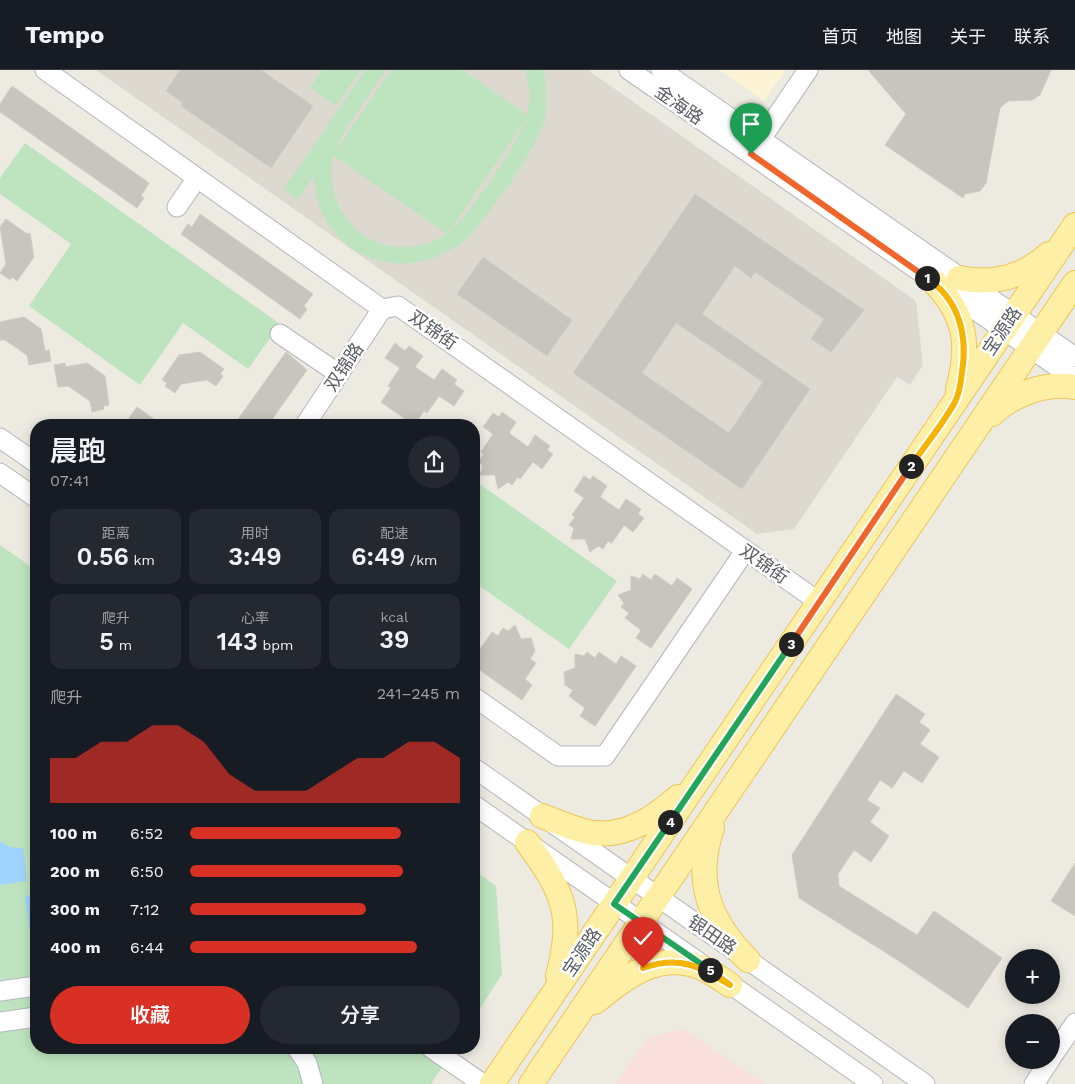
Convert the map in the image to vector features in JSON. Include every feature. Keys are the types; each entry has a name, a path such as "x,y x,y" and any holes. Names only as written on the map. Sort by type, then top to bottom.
{"main road":[{"path":"959,278 985,282 1015,276 1039,263 1070,233"},
{"name":"宝源路","path":"492,1084 1070,233"},
{"path":"935,283 956,309 963,332 964,364 955,401"},
{"name":"宝源路","path":"531,1084 1075,283"},
{"path":"978,427 999,407 1026,393 1058,385 1075,387"},
{"path":"542,816 594,833 613,833 648,820 697,782"},
{"path":"720,807 706,846 704,868 706,889 718,923 730,941 748,960"},
{"path":"527,842 552,879 564,908 566,944 555,992"},
{"path":"568,1030 590,1007 626,978 659,962 679,962 700,967 730,985"}],"street":[{"path":"45,70 382,309"},
{"name":"金海路","path":"629,70 935,283 1008,322"},
{"name":"金海路","path":"661,70 959,278 1008,322 1035,341 1075,379"},
{"path":"761,139 808,70"},
{"path":"177,207 198,178"},
{"name":"双锦街","path":"382,309 398,306 819,602"},
{"name":"双锦路","path":"309,419 382,309"},
{"path":"280,334 339,374"},
{"name":"金海路","path":"1035,341 1075,357"},
{"path":"0,438 30,459"},
{"path":"0,473 30,494"},
{"path":"480,701 558,756 605,756 745,551"},
{"name":"银田路","path":"480,772 926,1084"},
{"name":"银田路","path":"480,810 873,1084"},
{"path":"0,1022 28,1019 8,990 30,987"},
{"path":"1060,1046 1075,1023"},
{"path":"301,1054 307,1063 313,1084"},
{"path":"439,1054 483,1084"},
{"path":"1034,1084 1044,1069"}],"shaded area":[{"path":"96,70 588,70 916,301 923,365 910,385 897,377 794,529 757,534"},
{"path":"720,70 786,70 764,101"},
{"path":"684,1029 764,1084 616,1084 648,1037"}],"green space":[{"path":"322,70 361,70 336,106 310,88"},
{"path":"365,70 386,70 344,132 334,153 391,70 462,70 528,115 530,90 525,70 543,70 544,72 547,95 546,112 534,145 501,196 469,237 445,253 420,262 394,263 370,258 349,246 331,228 319,205 314,176 298,199 283,190","holes":["527,118 514,144 480,196 449,232","334,156 447,234 424,244 402,247 381,244 363,234 348,220 337,202 332,180"]},
{"path":"25,143 280,324 248,369 183,323 140,385 29,306 71,244 0,194 0,178"},
{"path":"480,484 617,581 569,649 480,586"},
{"path":"0,545 30,566 30,1054 451,1054 431,1084 0,1084"},
{"path":"480,874 496,886 502,974 480,1009"}],"water":[{"path":"0,841 10,847 23,848 27,881 0,885"},
{"path":"30,895 30,934 25,896"}],"building":[{"path":"180,70 261,70 313,106 271,168 181,106 183,103 166,91"},
{"path":"868,70 1051,70 1040,95 1032,100 1008,101 1000,108 986,183 980,191 965,194 963,198 885,145 906,114"},
{"path":"12,86 149,183 141,196 144,198 137,208 0,112 0,104"},
{"path":"695,194 864,310 831,352 811,339 824,319 755,272 751,278 735,266 702,314 810,389 742,489 573,373","holes":["676,323 763,382 729,433 642,373"]},
{"path":"200,214 313,294 304,306 307,309 300,319 181,234 188,224 192,227"},
{"path":"6,219 27,234 30,233 34,257 17,281 12,277 10,280 0,273 6,264 0,227"},
{"path":"483,257 572,320 547,356 457,294"},
{"path":"24,317 41,329 45,351 49,350 51,361 29,365 27,355 5,340 0,340 0,322"},
{"path":"395,343 405,351 409,346 423,356 415,367 434,380 442,369 457,380 454,384 464,391 454,406 439,396 427,413 424,411 418,419 405,419 381,402 391,388 388,386 400,368 385,358"},
{"path":"200,352 224,369 220,374 223,376 216,386 207,380 181,384 175,393 165,386 167,383 162,380 179,355"},
{"path":"286,352 307,370 272,419 238,419"},
{"path":"65,363 66,367 87,363 105,376 109,405 103,406 104,409 92,412 90,401 68,386 58,387 54,365"},
{"path":"137,407 154,419 130,419"},
{"path":"502,412 516,422 509,433 528,447 535,435 550,446 547,450 553,454 542,469 533,462 520,479 518,477 512,485 508,482 498,489 495,475 480,475 483,465 480,463 480,459 484,454 481,452 493,434 483,427 493,413 499,417"},
{"path":"584,476 590,480 593,476 607,486 600,497 619,510 626,499 641,509 638,514 644,518 633,532 624,525 612,543 608,541 603,549 598,546 590,552 585,539 571,539 574,528 569,525 575,517 572,515 584,498 574,491"},
{"path":"643,574 651,580 655,574 672,586 677,578 692,589 651,648 636,638 641,630 625,618 629,613 621,607 624,603 618,595 631,590 631,576 640,579"},
{"path":"515,625 521,639 531,638 535,651 530,659 536,663 525,679 532,685 522,700 480,670 480,649 492,632 498,636 503,628 508,631"},
{"path":"587,652 595,658 599,652 616,664 621,656 636,666 595,726 580,716 585,708 569,696 573,690 565,685 564,672 575,668 575,654 584,656"},
{"path":"896,694 925,714 919,722 930,730 920,744 939,757 922,783 904,771 892,788 880,780 867,800 880,808 870,822 889,836 871,862 854,850 838,874 839,886 917,935 934,911 1002,958 968,1008 899,961 799,898 792,855"},
{"path":"1075,863 1075,916 1051,901"}],"route":[{"path":"643,968 659,962 679,962 700,967 730,985 614,904 955,401 964,364 965,347 960,320 949,298 935,283 751,154"}]}
